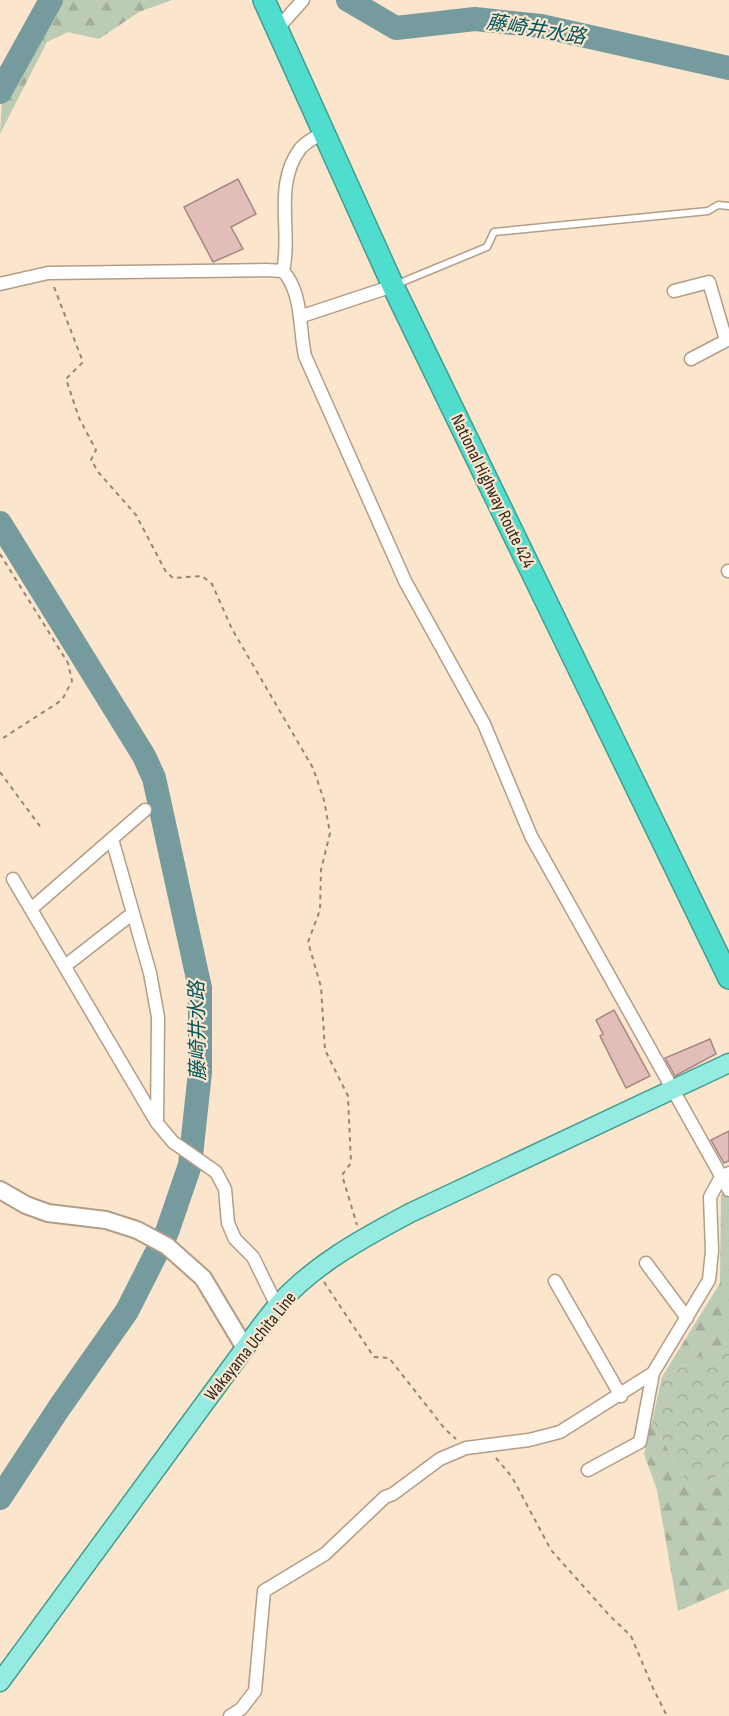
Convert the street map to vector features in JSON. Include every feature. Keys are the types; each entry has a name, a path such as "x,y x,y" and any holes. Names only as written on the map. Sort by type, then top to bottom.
{"highway":[{"name":"National Highway Route 424","path":"264,0 322,133 393,286 729,978"}],"main road":[{"name":"Wakayama Uchita Line","path":"0,1682 277,1306 315,1270 362,1239 520,1160 729,1064"}],"street":[{"path":"277,29 303,0"},
{"path":"283,271 286,258 285,182 301,147 322,133"},
{"path":"0,284 48,273 283,271 290,279 302,316 299,330 305,356 405,581 484,724 531,836 672,1091 725,1175 729,1190"},
{"path":"674,291 709,282 728,339 691,359"},
{"path":"302,316 393,286"},
{"path":"31,909 145,810"},
{"path":"112,839 150,973 158,1017 157,1123"},
{"path":"13,879 157,1123 173,1142 216,1172 225,1189 228,1222 235,1239 253,1257 277,1306"},
{"path":"65,966 133,913"},
{"path":"588,1470 640,1442 653,1373 709,1280 712,1251 710,1197 725,1175"},
{"path":"0,1190 26,1205 48,1213 106,1220 137,1230 167,1246 203,1278 245,1348"},
{"path":"645,1263 687,1318"},
{"path":"555,1281 621,1396"},
{"path":"230,1716 240,1709 255,1691 264,1591 325,1554 385,1497 393,1494 440,1459 466,1448 529,1440 560,1432 621,1396 653,1373"}],"lane":[{"path":"393,286 487,247 494,232 708,211 718,205 729,206"}],"path":[{"path":"48,273 83,362 66,379 79,418 96,450 91,460 99,473 136,515 166,572 173,578 202,576 212,584 232,629 313,768 324,800 330,833 321,870 320,910 308,942 321,987 325,1050 348,1096 351,1163 342,1175 362,1239"},
{"path":"0,554 68,663 72,681 62,699 0,740"},
{"path":"0,772 42,830"},
{"path":"315,1270 374,1357 389,1358 445,1429 466,1448 496,1458 512,1477 551,1550 609,1615 632,1636 652,1688 667,1716"}],"green space":[{"path":"60,0 172,0 139,12 99,39 68,32 47,42 0,134 2,99"},
{"path":"729,1188 729,1342 662,1377 720,1283 721,1195"},
{"path":"729,1342 729,1470 691,1490 652,1421 662,1377"},
{"path":"652,1421 691,1490 729,1470 729,1589 678,1611 657,1490 644,1454"}],"building":[{"path":"238,179 256,214 231,227 243,249 213,262 184,207"},
{"path":"614,1010 650,1076 626,1088 600,1036 603,1034 596,1020"},
{"path":"710,1039 716,1054 675,1076 665,1058"},
{"path":"729,1131 729,1161 724,1163 711,1140"}],"waterway":[{"name":"藤崎井水路","path":"0,92 51,0"},
{"name":"藤崎井水路","path":"348,0 396,28 475,19 541,26 729,68"},
{"name":"藤崎井水路","path":"0,523 144,756 154,778 200,988 200,1072 190,1165 167,1232 127,1311 0,1498"}]}
